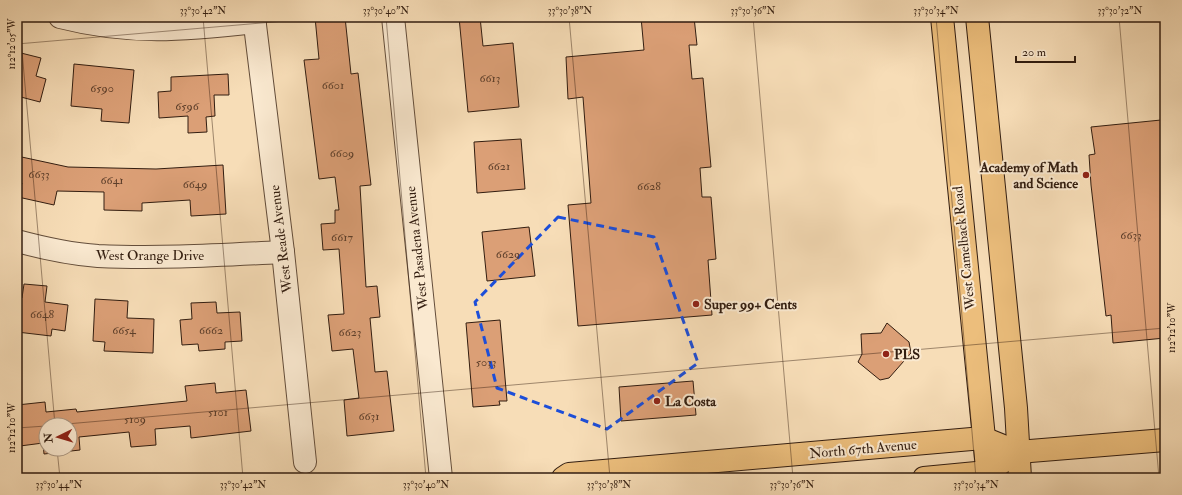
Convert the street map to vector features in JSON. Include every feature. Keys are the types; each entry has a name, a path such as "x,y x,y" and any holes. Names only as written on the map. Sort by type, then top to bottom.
{"main road":[{"name":"West Camelback Road","path":"942,17 987,475"},
{"path":"977,17 1016,408 1020,478"},
{"name":"North 67th Avenue","path":"563,478 569,474 983,438 1018,452 1165,440"},
{"name":"North 67th Avenue","path":"924,478 987,475 1018,452"}],"street":[{"path":"60,17 90,25 142,30 190,30 255,20"},
{"name":"West Pasadena Avenue","path":"393,17 442,478"},
{"name":"West Reade Avenue","path":"255,20 284,252 305,462"},
{"name":"West Orange Drive","path":"17,242 48,249 97,256 213,256 284,252"}],"highlighted area":[{"path":"558,217 654,237 698,363 607,429 497,388 475,302"}],"building":[{"path":"315,17 345,17 351,74 358,73 371,185 360,186 366,287 377,286 380,317 370,318 375,372 387,371 394,431 347,436 344,400 359,398 353,349 332,351 328,315 344,314 339,249 323,250 321,224 335,223 335,210 339,210 335,177 319,179 304,60 319,59"},
{"path":"459,17 480,17 483,46 513,43 519,107 468,112"},
{"path":"641,17 694,17 697,45 689,45 692,79 703,78 711,167 700,168 702,197 711,197 716,259 708,260 712,315 578,326 568,205 591,203 583,97 568,99 566,57 644,50"},
{"path":"17,52 41,58 36,76 46,79 40,102 17,96"},
{"path":"74,64 134,70 129,123 101,121 102,109 71,106"},
{"path":"228,74 229,95 214,95 215,116 206,117 207,132 188,133 188,116 159,118 158,92 171,91 171,77"},
{"path":"1165,120 1165,338 1113,343 1111,315 1106,316 1091,185 1089,155 1095,154 1091,127"},
{"path":"521,139 525,189 477,193 474,142"},
{"path":"17,156 68,167 156,169 223,165 226,214 191,216 190,200 142,203 142,211 104,210 104,192 57,191 54,205 18,197 22,183 17,182"},
{"path":"529,227 535,276 487,281 482,232"},
{"path":"24,284 47,286 45,302 68,305 65,331 52,329 51,336 17,332 17,298 22,298"},
{"path":"95,299 128,301 127,318 154,319 153,353 104,351 105,342 93,341"},
{"path":"216,302 217,313 240,312 242,341 225,342 225,349 199,351 198,344 182,345 180,320 192,319 191,303"},
{"path":"500,320 507,401 499,401 500,405 473,407 466,323"},
{"name":"PLS","path":"887,323 909,342 911,353 889,378 880,380 858,362 862,354 861,334 881,333"},
{"name":"La Costa","path":"693,381 696,415 621,421 619,387"},
{"path":"215,383 216,393 246,390 251,431 191,438 190,426 155,429 156,445 131,447 129,432 79,437 80,450 78,450 78,417 38,417 38,444 20,446 17,405 45,402 46,412 76,409 77,412 187,401 185,386"}],"place":[{"name":"Academy of Math and Science","path":"1086,175"},
{"name":"Super 99+ Cents","path":"696,304"},
{"name":"PLS","path":"886,354"},
{"name":"La Costa","path":"657,401"}]}
